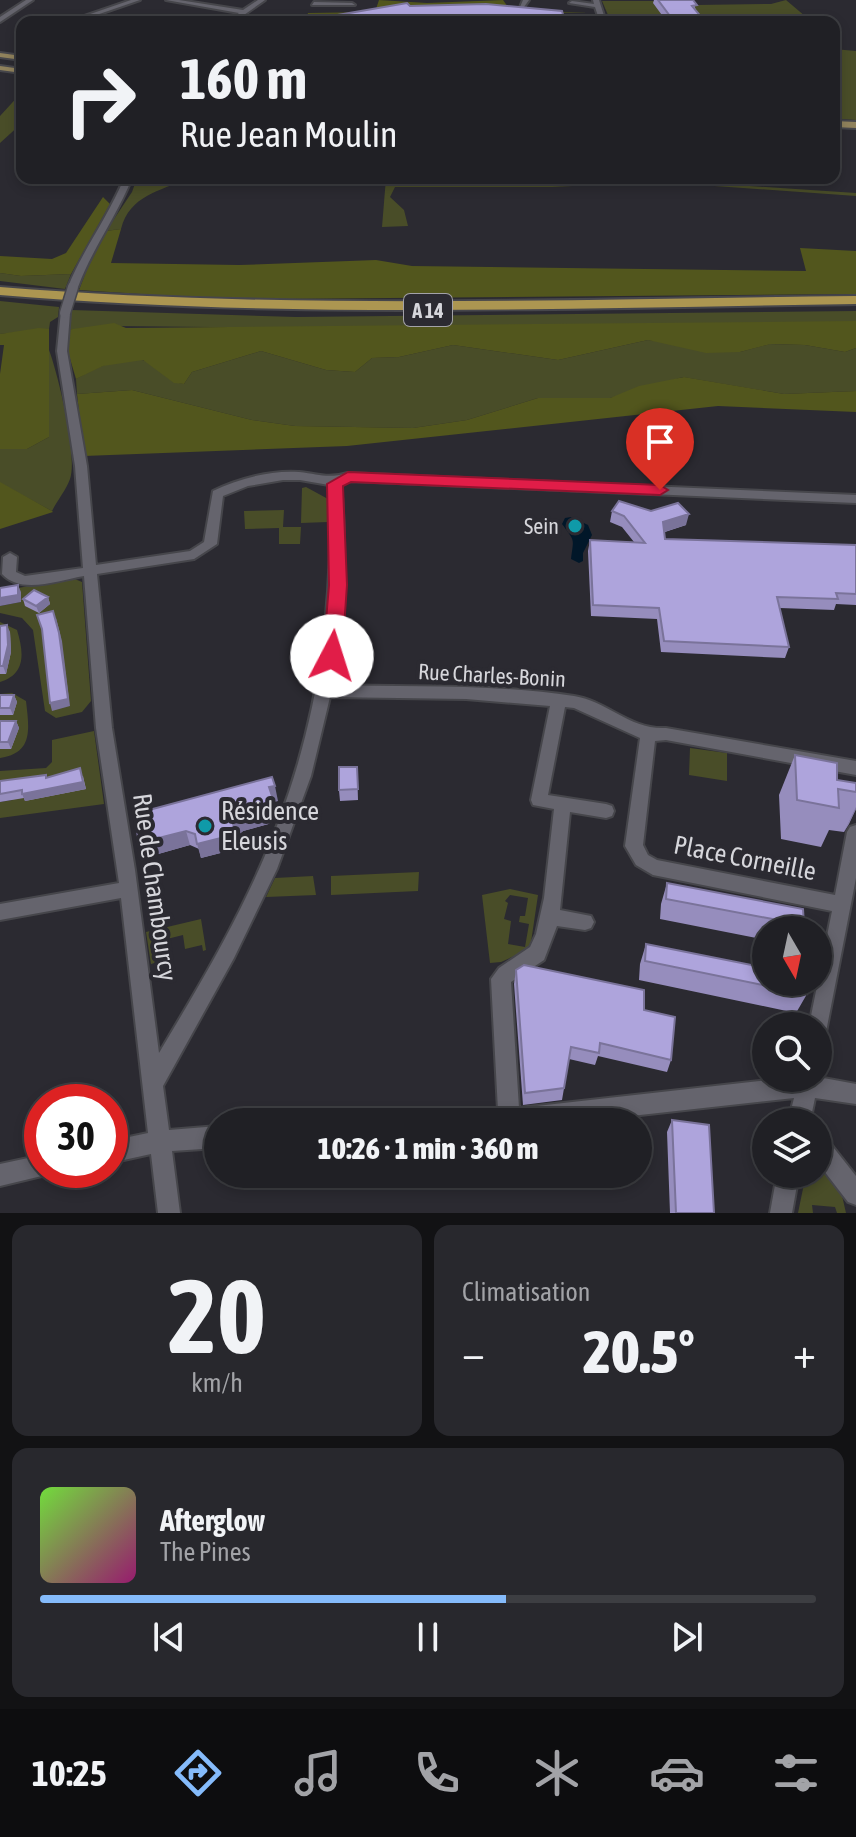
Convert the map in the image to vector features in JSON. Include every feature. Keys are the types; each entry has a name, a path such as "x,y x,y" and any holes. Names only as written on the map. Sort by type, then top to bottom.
{"highway":[{"path":"0,283 117,295 303,306"},
{"name":"A 14","path":"0,294 303,306 856,302"},
{"name":"A 14","path":"0,294 117,307 232,311 856,302"}],"street":[{"path":"0,20 30,0"},
{"path":"90,16 137,0"},
{"path":"169,0 243,12"},
{"path":"238,16 262,0"},
{"path":"314,3 352,5"},
{"path":"571,4 597,3"},
{"name":"Rue de Chambourcy","path":"126,184 118,204 86,254 73,287 65,313 62,351 81,466 104,728 128,889 169,1213"},
{"path":"10,557 9,574 25,581 194,555 210,544 217,494 230,487 291,476 335,484 348,477 856,499"},
{"path":"153,1084 237,933 268,869 295,797 326,691 338,585 335,484"},
{"name":"Rue Charles-Bonin","path":"326,691 466,693 576,702 648,735"},
{"path":"559,700 539,800 606,811"},
{"path":"648,735 666,734 856,768"},
{"name":"Place Corneille","path":"648,735 634,846 642,860 653,867 843,905"},
{"path":"508,1108 501,979 509,968 533,958 540,950 548,916 563,804"},
{"path":"822,1012 854,861 856,832"},
{"path":"0,912 128,889"},
{"path":"548,916 585,922"},
{"path":"832,1088 856,1094"},
{"path":"609,1108 752,1089"},
{"path":"128,1148 161,1141 204,1138"},
{"path":"832,1164 856,1194"},
{"path":"0,1175 24,1170"},
{"path":"781,1213 785,1188"}],"green space":[{"path":"379,0 427,3 503,0 510,10 589,13 507,12 495,10 493,5 480,5 342,16 307,16 308,13 375,12"},
{"path":"786,0 805,16 608,16 602,1 692,1 696,5 771,4"},
{"path":"840,50 856,51 856,120 842,119"},
{"path":"16,99 16,128 0,143 0,116"},
{"path":"135,184 174,184 139,202 125,218 121,229 106,231"},
{"path":"386,184 616,184 395,187 390,197 404,210 408,226 382,227"},
{"path":"686,184 856,193 856,196"},
{"path":"103,197 110,204 71,274 21,276 0,273 0,256 52,259 66,253"},
{"path":"121,229 111,263 239,265 376,260 412,266 806,271 800,248 856,251 856,294 272,299 79,290 106,231"},
{"path":"0,273 21,276 71,274 65,289 0,281"},
{"path":"0,301 59,307 58,317 50,322 49,329 0,334"},
{"path":"71,310 296,317 856,311 856,322 306,328 116,326 66,330"},
{"path":"856,321 856,348 845,352 805,345 771,344 740,352 706,353 648,340 558,360 453,345 399,357 372,358 355,372 326,370 261,351 192,372 184,384 174,383 143,360 103,366 76,379 68,352 66,330 114,323 126,328"},
{"path":"49,329 49,437 27,449 0,449 0,374 4,345 0,345 0,334"},
{"path":"648,340 740,352 770,344 805,345 845,352 856,348 856,391 784,394 683,377 610,398 538,398 467,420 413,428 295,426 252,420 132,390 77,394 76,379 109,363 128,359 145,361 172,380 184,384 192,372 261,351 326,370 355,372 372,358 399,357 453,345 558,360"},
{"path":"49,350 66,415 72,468 70,479 52,511 0,483 0,449 27,449 49,437"},
{"path":"684,377 784,394 856,391 856,412 718,406 347,446 84,456 77,394 132,390 252,420 295,426 413,428 467,420 538,398 610,398 639,386"},
{"path":"0,482 52,511 53,512 0,529"},
{"path":"306,487 328,499 328,522 301,523 302,488"},
{"path":"284,510 283,527 301,527 300,544 279,544 279,528 245,529 244,511"},
{"path":"70,577 82,582 91,701 82,712 56,718 45,711 33,630 22,618 0,613 0,606 21,602 21,592 14,589"},
{"path":"0,622 17,630 22,654 15,674 0,682"},
{"path":"12,693 26,701 27,738 19,751 0,758 0,749 11,749 0,735 0,715 13,715 0,702 0,694"},
{"path":"94,731 104,804 0,818 0,802 13,800 0,788 0,771 46,768 52,762 52,740"},
{"path":"690,748 727,753 727,781 689,775"},
{"path":"419,872 418,891 331,895 331,876"},
{"path":"313,876 316,895 266,897 275,878"},
{"path":"510,889 538,895 530,949 501,962 490,963 482,895","holes":["510,895 528,898 525,916 520,916 519,922 529,924 525,947 508,944 511,921 504,919 508,903 505,901"]},
{"path":"201,919 206,950 203,951 202,945 185,949 183,935 167,939 164,945 165,960 151,964 146,932"},
{"path":"832,1172 838,1178 846,1213 837,1213 835,1207 812,1205 813,1213 798,1213 803,1188 832,1188"}],"water":[{"path":"571,517 588,525 592,535 583,553 583,561 579,563 571,559 572,540 562,524 565,518"}],"building":[{"path":"658,0 693,0 697,5 692,6 700,16 670,16"},
{"path":"407,3 410,6 486,4 562,11 563,16 338,16"},
{"path":"619,501 651,511 678,503 689,514 663,522 665,539 856,545 856,594 836,593 838,599 777,597 789,647 664,641 659,608 593,605 590,540 645,543 624,516 612,511"},
{"path":"18,585 18,595 0,598 0,588"},
{"path":"34,590 48,597 36,606 23,599"},
{"path":"53,611 68,699 50,703 42,629 37,615"},
{"path":"7,625 8,645 3,666 0,666 0,626"},
{"path":"0,695 14,695 10,708 0,708"},
{"path":"0,721 16,721 8,742 0,742"},
{"path":"795,755 837,763 837,780 856,783 856,792 838,789 839,808 797,800"},
{"path":"339,767 357,767 358,789 339,790"},
{"path":"80,768 83,782 22,794 22,790 0,794 0,781 46,775 46,778"},
{"path":"272,777 275,786 269,787 273,799 269,808 239,817 233,824 237,834 197,844 195,834 186,831 139,843 134,814"},
{"path":"667,883 803,909 803,916 756,916 666,899"},
{"path":"646,944 752,965 752,983 645,961"},
{"path":"524,965 644,990 644,1010 675,1017 671,1060 600,1043 599,1053 571,1047 564,1088 525,1093 516,970"},
{"path":"672,1120 709,1125 714,1213 676,1213"}],"place":[{"name":"Sein","path":"575,526"},
{"name":"Résidence Eleusis","path":"205,826"}],"route":[{"path":"332,656 338,585 335,484 348,477 660,490"}]}
